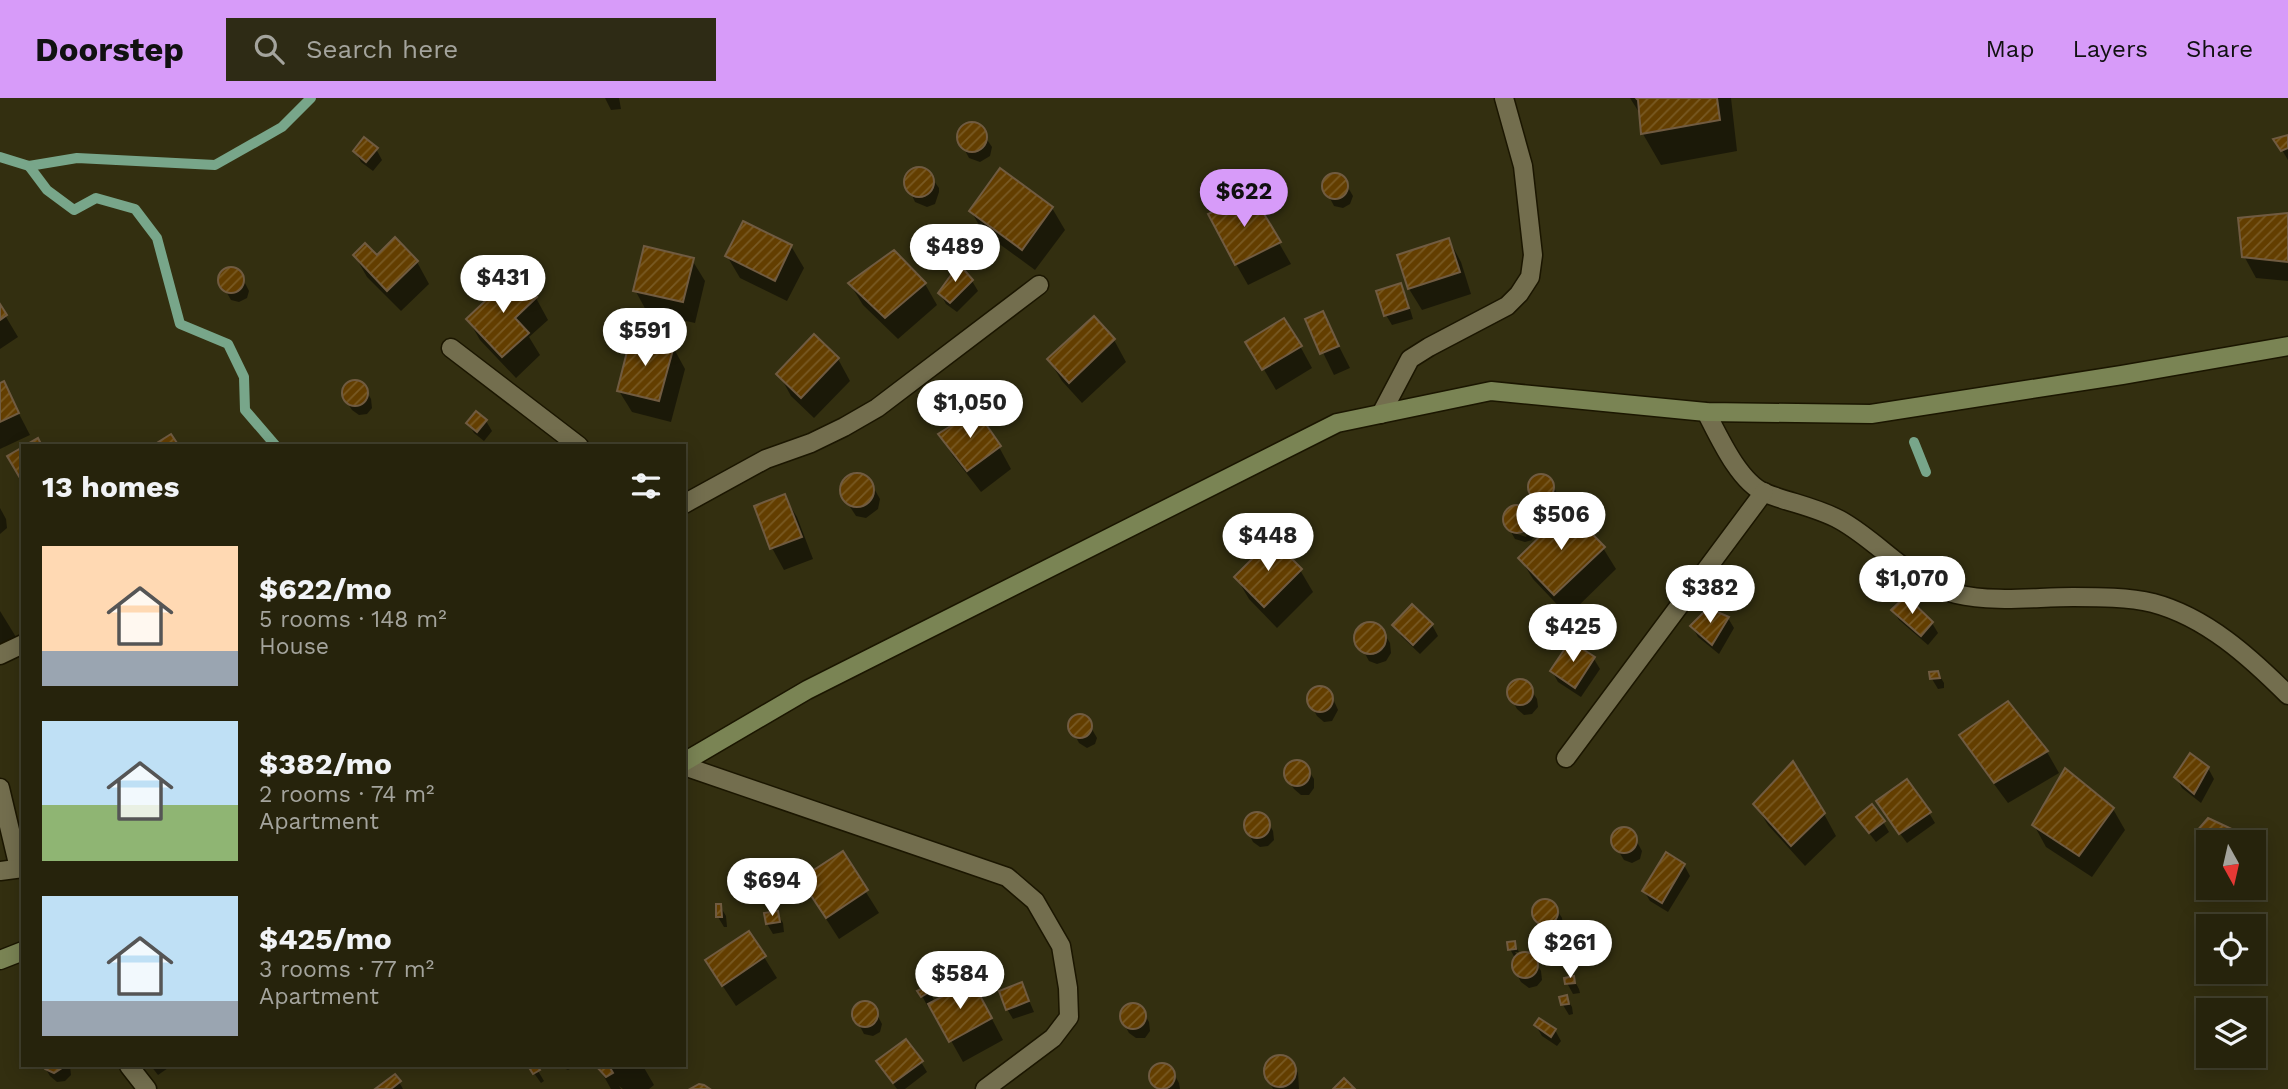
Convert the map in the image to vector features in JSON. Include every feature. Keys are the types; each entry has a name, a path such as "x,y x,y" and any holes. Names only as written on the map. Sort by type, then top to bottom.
{"street":[{"path":"1381,414 1410,359 1429,346 1507,306 1530,277 1533,255 1523,166 1504,98"},
{"path":"686,503 766,458 811,443 877,408 1039,285"},
{"path":"686,763 807,690 1337,423 1491,391 1706,412 1871,414 2288,346"},
{"path":"451,348 576,444"},
{"path":"1706,412 1733,460 1751,484 1764,492 1811,507 1842,521 1923,581 1954,594 2015,599 2130,599 2153,603 2181,613 2208,628 2252,659 2288,695"},
{"path":"1566,758 1764,492"},
{"path":"0,655 21,645"},
{"path":"686,765 1007,877 1035,901 1061,946 1068,988 1069,1017 1053,1038 985,1089"},
{"path":"0,788 21,868 0,871"},
{"path":"0,960 21,952"},
{"path":"130,1067 147,1089"}],"building":[{"path":"1636,98 1717,98 1720,120 1641,134"},
{"path":"972,122 983,126 987,137 983,148 972,152 961,148 957,137 961,126"},
{"path":"2288,135 2288,148 2281,151 2273,139"},
{"path":"364,137 378,148 366,162 353,151"},
{"path":"919,167 930,171 934,182 930,193 919,197 908,193 904,182 908,171"},
{"path":"1000,168 1053,207 1022,250 969,211"},
{"path":"1335,173 1344,177 1348,186 1344,195 1335,199 1326,195 1322,186 1326,177"},
{"path":"1252,194 1281,242 1235,265 1208,214"},
{"path":"2288,213 2288,262 2242,257 2238,218"},
{"path":"743,221 792,245 775,281 725,256"},
{"path":"395,237 418,261 387,291 353,255 365,243 377,255"},
{"path":"1449,238 1460,272 1408,289 1397,255"},
{"path":"644,246 694,258 683,302 633,291"},
{"path":"894,250 926,283 885,318 848,283"},
{"path":"959,264 973,280 950,303 938,293"},
{"path":"231,267 240,271 244,280 240,289 231,293 222,289 218,280 222,271"},
{"path":"515,273 537,297 515,318 529,333 502,357 466,319"},
{"path":"1401,283 1409,308 1384,316 1376,291"},
{"path":"0,304 7,315 0,320"},
{"path":"1323,311 1339,346 1320,354 1305,319"},
{"path":"1094,316 1115,339 1069,383 1047,359"},
{"path":"1284,318 1302,346 1262,370 1245,342"},
{"path":"814,334 839,358 801,398 776,374"},
{"path":"631,336 674,346 659,401 617,391"},
{"path":"355,380 364,384 368,393 364,402 355,406 346,402 342,393 346,384"},
{"path":"4,381 19,413 0,422 0,383"},
{"path":"976,410 1001,446 967,471 938,434"},
{"path":"476,411 487,420 477,432 466,423"},
{"path":"171,434 178,444 155,444"},
{"path":"38,438 41,444 28,444"},
{"path":"21,448 21,480 7,456"},
{"path":"857,473 869,478 874,490 869,502 857,507 845,502 840,490 845,478"},
{"path":"1541,474 1550,478 1554,487 1550,496 1541,500 1532,496 1528,487 1532,478"},
{"path":"785,494 802,537 770,549 754,506"},
{"path":"1517,505 1527,509 1531,519 1527,529 1517,533 1507,529 1503,519 1507,509"},
{"path":"1568,509 1605,547 1554,595 1518,558"},
{"path":"1272,539 1302,569 1264,607 1234,577"},
{"path":"1906,596 1933,622 1921,636 1891,610"},
{"path":"1412,604 1433,624 1413,645 1392,625"},
{"path":"1708,608 1729,617 1712,645 1690,626"},
{"path":"1370,622 1381,627 1386,638 1381,649 1370,654 1359,649 1354,638 1359,627"},
{"path":"1570,641 1595,657 1575,688 1550,671"},
{"path":"1938,671 1940,678 1930,679 1929,672"},
{"path":"1520,679 1529,683 1533,692 1529,701 1520,705 1511,701 1507,692 1511,683"},
{"path":"1320,686 1329,690 1333,699 1329,708 1320,712 1311,708 1307,699 1311,690"},
{"path":"2008,701 2048,751 1994,783 1959,735"},
{"path":"1080,714 1088,718 1092,726 1088,734 1080,738 1072,734 1068,726 1072,718"},
{"path":"2190,753 2209,767 2194,794 2174,777"},
{"path":"1297,760 1306,764 1310,773 1306,782 1297,786 1288,782 1284,773 1288,764"},
{"path":"1793,761 1825,813 1791,846 1753,804"},
{"path":"2065,768 2114,808 2079,856 2032,825"},
{"path":"1907,779 1931,812 1899,834 1876,801"},
{"path":"1872,804 1885,821 1869,833 1856,817"},
{"path":"1257,812 1266,816 1270,825 1266,834 1257,838 1248,834 1244,825 1248,816"},
{"path":"2208,818 2234,830 2198,830"},
{"path":"1624,827 1633,831 1637,840 1633,849 1624,853 1615,849 1611,840 1615,831"},
{"path":"843,851 868,890 826,918 800,879"},
{"path":"1666,852 1685,864 1662,903 1642,891"},
{"path":"1545,899 1554,903 1558,912 1554,921 1545,925 1536,921 1532,912 1536,903"},
{"path":"716,904 721,904 722,917 716,917"},
{"path":"778,911 780,922 766,924 764,913"},
{"path":"749,931 766,956 722,986 705,960"},
{"path":"1553,939 1555,947 1546,949 1544,940"},
{"path":"1515,941 1516,949 1508,950 1507,942"},
{"path":"1525,952 1534,956 1538,965 1534,974 1525,978 1516,974 1512,965 1516,956"},
{"path":"1574,976 1575,983 1565,984 1564,978"},
{"path":"972,981 992,1018 949,1042 928,1004"},
{"path":"1022,982 1029,1001 1006,1010 999,991"},
{"path":"927,986 931,991 921,997 917,991"},
{"path":"1567,995 1569,1004 1561,1005 1559,997"},
{"path":"865,1001 874,1005 878,1014 874,1023 865,1027 856,1023 852,1014 856,1005"},
{"path":"1133,1003 1142,1007 1146,1016 1142,1025 1133,1029 1124,1025 1120,1016 1124,1007"},
{"path":"1539,1018 1556,1029 1551,1037 1534,1025"},
{"path":"906,1039 923,1061 893,1083 876,1061"},
{"path":"1280,1055 1291,1060 1296,1071 1291,1082 1280,1087 1269,1082 1264,1071 1269,1060"},
{"path":"1162,1063 1171,1067 1175,1076 1171,1085 1162,1089 1153,1085 1149,1076 1153,1067"},
{"path":"43,1067 63,1067 54,1073"},
{"path":"529,1067 538,1067 540,1070 533,1074"},
{"path":"597,1067 610,1067 613,1073 606,1077"},
{"path":"395,1074 401,1081 391,1089 375,1089"},
{"path":"1344,1078 1355,1089 1333,1089"},
{"path":"699,1084 704,1085 710,1089 690,1089"}],"waterway":[{"path":"0,157 29,166 77,158 215,165 282,127 311,98"},
{"path":"29,166 47,190 74,210 96,198 135,209 157,238 180,324 228,344 244,377 245,410 274,444"},
{"path":"1914,442 1926,472"}]}
